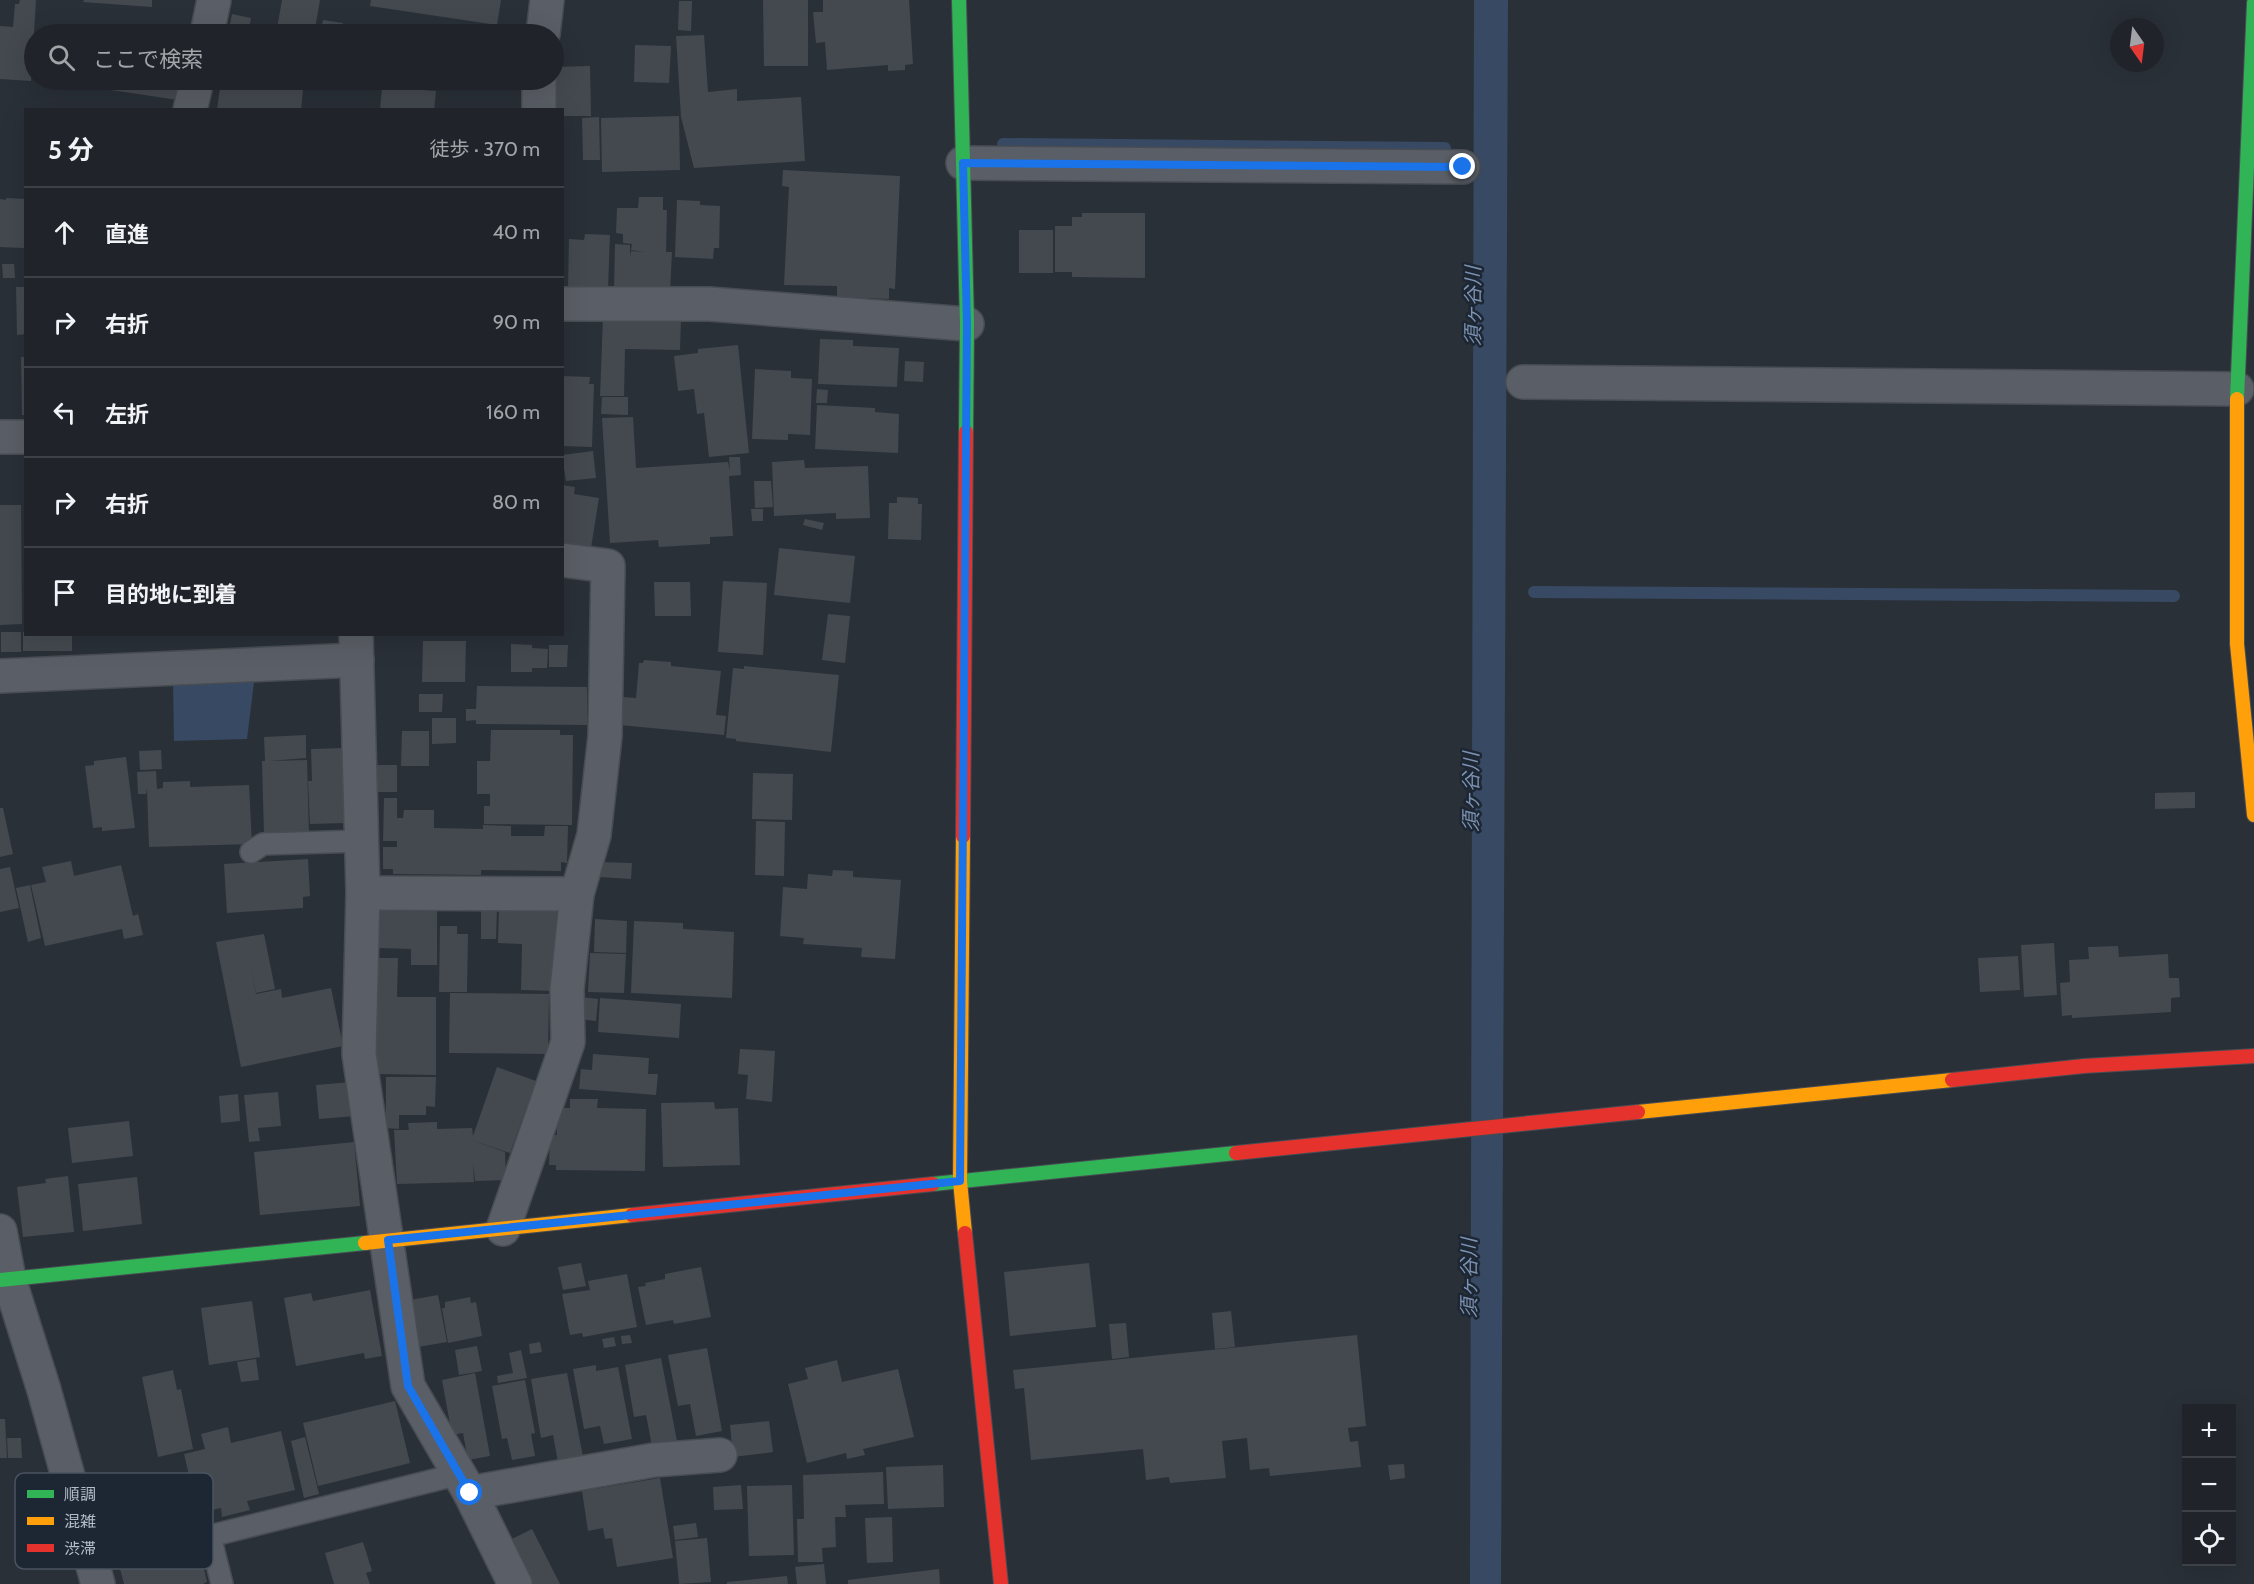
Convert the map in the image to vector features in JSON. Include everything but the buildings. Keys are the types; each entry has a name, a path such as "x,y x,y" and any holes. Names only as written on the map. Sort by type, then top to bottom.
{"street":[{"path":"209,24 214,0"},
{"path":"544,24 547,0"},
{"path":"959,0 967,324 960,1181 1001,1584"},
{"path":"2254,3 2237,389 2254,815"},
{"path":"190,108 195,90"},
{"path":"538,108 539,90"},
{"path":"963,163 1463,167"},
{"path":"564,304 708,304 967,324"},
{"path":"1523,382 2237,389"},
{"path":"0,437 24,437"},
{"path":"503,1229 568,1042 567,989 577,894 594,835 605,736 608,567 564,560"},
{"path":"332,636 356,647"},
{"path":"0,676 356,647"},
{"path":"356,647 363,892 359,1054 408,1386 465,1483 515,1584"},
{"path":"363,892 577,894"},
{"path":"5,1280 2084,1066 2254,1056"},
{"path":"0,1231 5,1280 44,1390 67,1473"},
{"path":"465,1483 654,1460 720,1455"},
{"path":"94,1569 98,1584"}],"lane":[{"path":"251,852 263,844 362,841"},
{"path":"213,1535 465,1483"},
{"path":"213,1548 222,1584"}],"water":[{"path":"1474,0 1508,0 1501,1584 1470,1584"},
{"path":"254,682 247,739 174,741 173,683"}],"waterway":[{"path":"1003,144 1445,148"},
{"path":"1534,592 2174,596"}],"traffic: fast":[{"path":"959,0 967,324 966,432"},
{"path":"2237,399 2254,3"},
{"path":"933,1184 1236,1153"},
{"path":"0,1280 365,1243"}],"traffic: slow":[{"path":"2237,399 2237,644 2254,815"},
{"path":"963,836 960,1181 965,1233"},
{"path":"1638,1112 1952,1080"},
{"path":"365,1243 632,1215"}],"traffic: jam":[{"path":"963,836 966,432"},
{"path":"1952,1080 2084,1066 2254,1056"},
{"path":"1236,1153 1638,1112"},
{"path":"632,1215 933,1184"},
{"path":"965,1233 1001,1584"}],"route":[{"path":"470,1493 408,1386 388,1240 960,1181 967,324 963,163 1463,167"}],"water label":[{"name":"須ヶ谷川","path":"1473,306"},
{"name":"須ヶ谷川","path":"1471,792"},
{"name":"須ヶ谷川","path":"1469,1278"}]}
